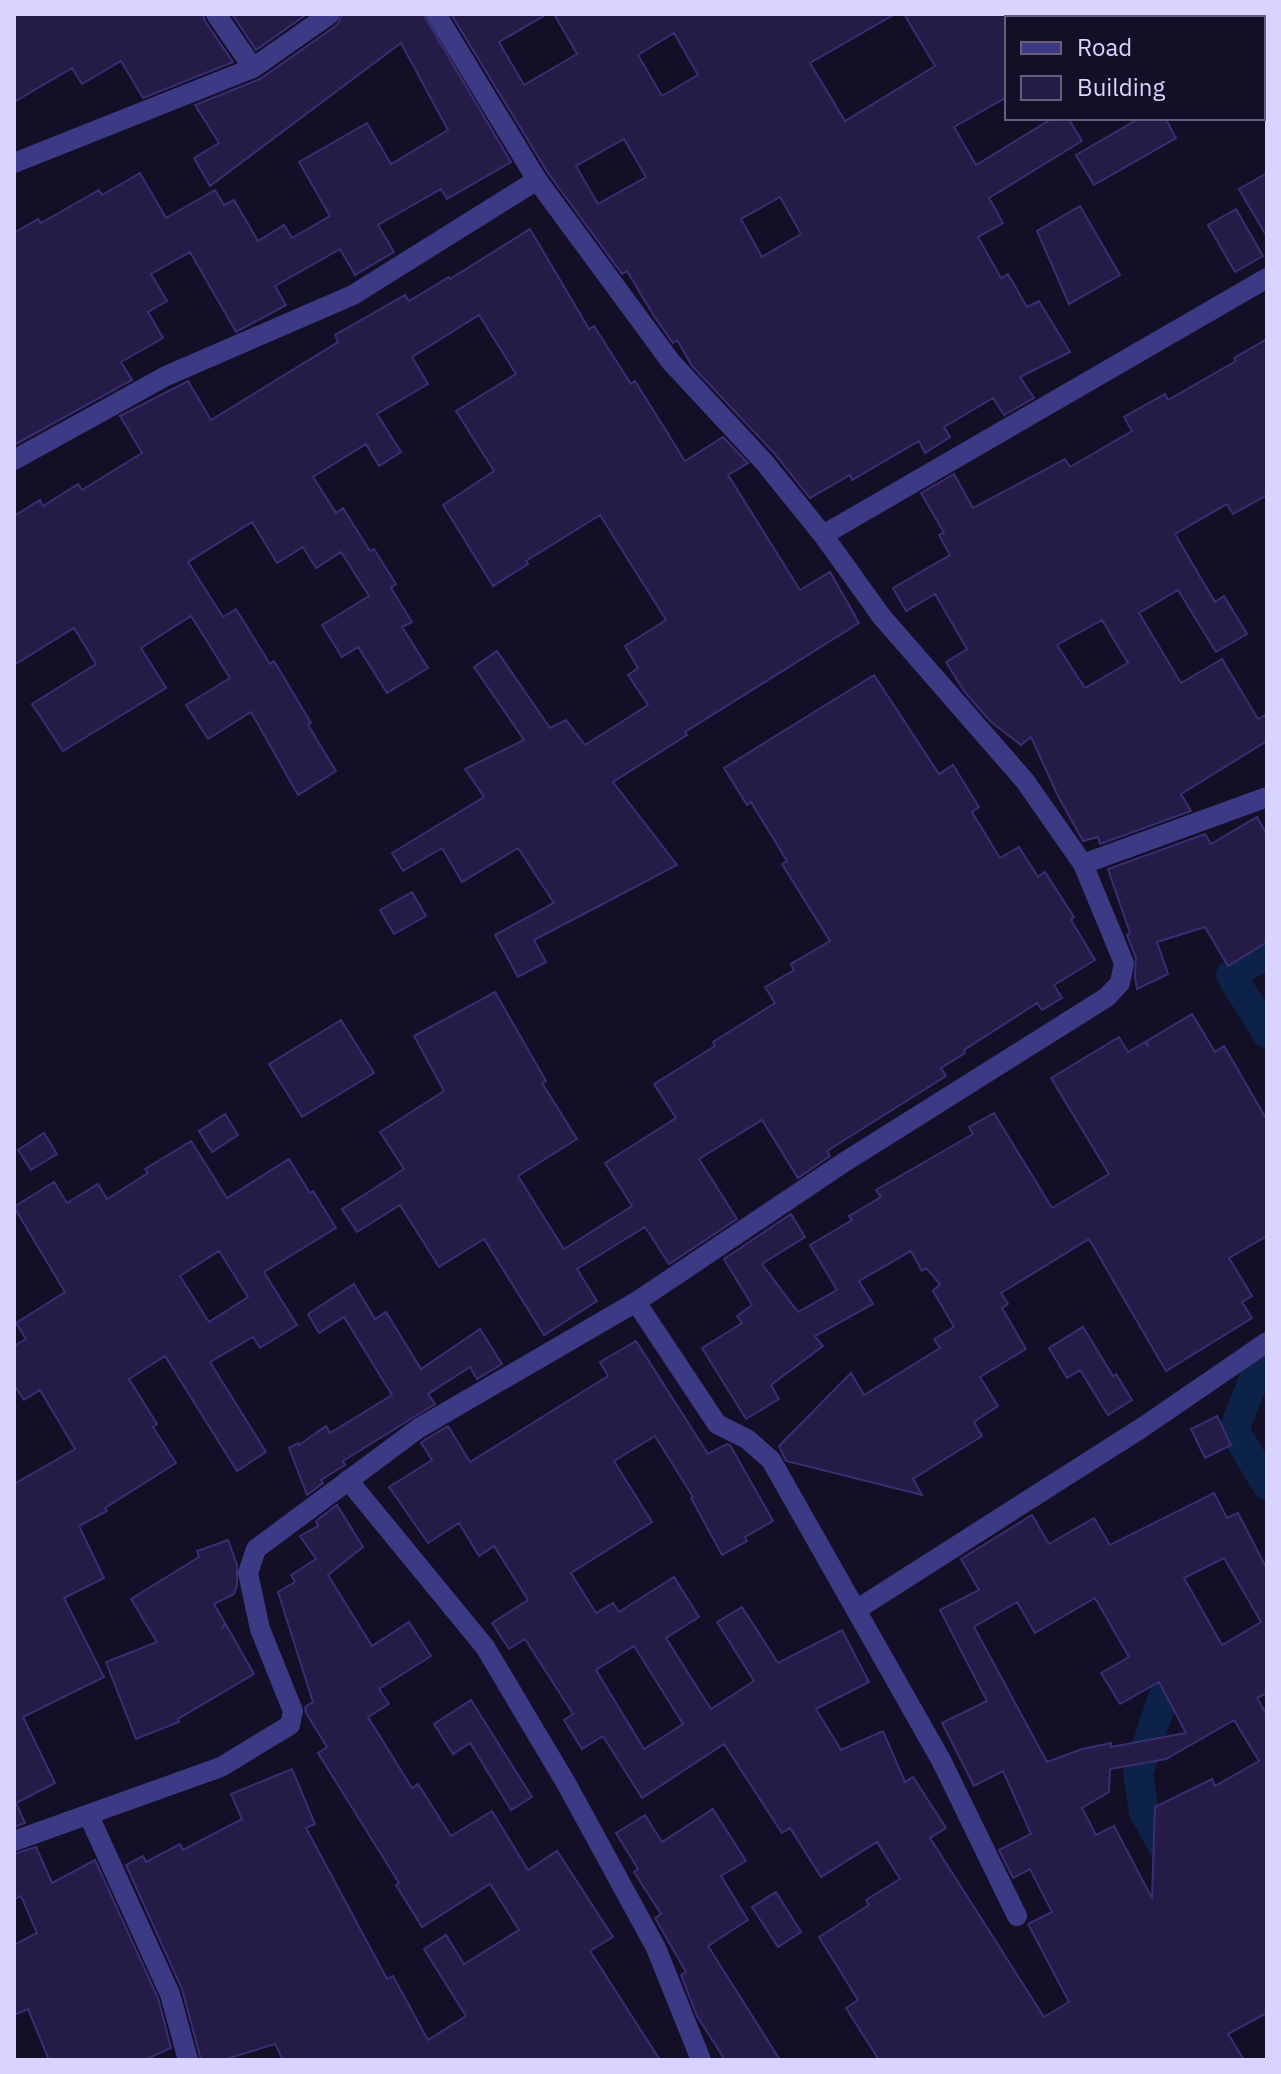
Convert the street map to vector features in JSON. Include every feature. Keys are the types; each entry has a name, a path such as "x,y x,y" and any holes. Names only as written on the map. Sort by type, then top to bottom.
{"street":[{"path":"216,14 253,68"},
{"path":"14,163 253,68 330,14"},
{"path":"14,1841 221,1767 290,1725 293,1711 260,1629 248,1573 256,1549 419,1428 636,1302 843,1163 1107,997 1120,983 1124,963 1083,864 1025,781 882,617 823,535 764,462 671,362 537,180 436,14"},
{"path":"14,460 166,376 353,295 537,180"},
{"path":"823,535 1267,278"},
{"path":"1083,864 1267,797"},
{"path":"636,1302 717,1424 747,1439 771,1460 941,1760 1017,1916"},
{"path":"856,1610 1143,1427 1267,1342"},
{"path":"348,1480 485,1647 566,1783 656,1948 701,2060"},
{"path":"89,1816 170,1994 188,2060"}],"building":[{"path":"14,14 203,14 233,62 143,98 121,61 82,84 72,68 14,102"},
{"path":"232,14 307,14 256,50"},
{"path":"343,14 423,14 511,162 447,199 441,189 378,225 394,252 355,275 340,249 275,286 286,305 236,332 190,252 151,274 167,301 148,312 163,338 121,362 132,380 14,445 14,233 38,219 41,223 99,190 102,195 140,173 166,218 215,190 224,205 234,200 258,241 284,225 292,238 330,216 299,162 367,123 391,164 448,130 401,43 210,186 194,158 219,143 195,105 260,79 337,25"},
{"path":"451,14 547,14 499,42 524,85 577,54 554,14 895,14 810,63 845,121 935,66 904,14 1007,14 1005,98 954,127 976,165 1050,120 1069,120 1082,141 989,198 1003,223 978,237 1001,278 1008,274 1027,307 1039,301 1070,352 1020,377 1034,398 1004,415 993,398 944,427 950,437 925,453 919,441 852,480 850,475 810,498 774,453 692,366 677,340 673,343 627,271 622,274 548,173","holes":["674,33 698,75 662,96 638,55","624,139 646,177 598,204 576,166","780,197 801,234 762,257 741,219"]},
{"path":"1137,120 1166,120 1176,138 1094,185 1076,155"},
{"path":"1267,173 1267,237 1239,189"},
{"path":"1080,206 1120,275 1069,304 1037,231"},
{"path":"1236,209 1263,256 1235,272 1208,225"},
{"path":"530,229 589,329 594,326 631,384 635,381 685,461 723,437 748,463 728,475 800,590 830,572 859,623 685,732 687,735 613,782 677,865 534,940 546,962 518,977 495,935 554,903 518,848 462,882 442,848 403,871 392,853 484,797 465,769 524,740 474,667 497,651 550,728 566,720 585,745 648,705 628,675 638,668 625,646 666,620 600,515 526,561 528,564 493,586 443,505 494,471 456,411 516,374 479,315 412,357 428,384 377,414 401,452 379,466 366,444 313,477 336,513 343,508 370,551 374,549 396,584 391,588 412,622 402,627 428,668 387,693 358,647 342,657 322,625 369,596 341,552 316,568 303,547 277,563 252,522 188,562 223,617 236,609 270,664 274,661 336,771 298,795 251,712 208,739 186,705 230,678 191,616 141,648 166,688 63,751 32,704 96,664 74,628 14,665 14,516 40,500 43,506 78,484 82,490 142,453 120,416 188,381 211,420 338,342 335,335 405,295 409,301 450,279"},
{"path":"1267,339 1267,495 1233,514 1227,504 1175,534 1215,602 1224,596 1247,634 1216,652 1178,590 1139,613 1181,683 1222,659 1258,719 1267,714 1267,741 1181,794 1191,811 1100,844 1098,837 1083,841 1031,737 1021,745 990,721 964,691 946,662 967,649 935,594 906,611 893,588 950,555 939,535 944,533 921,493 954,474 973,508 1065,459 1070,467 1132,431 1124,417 1165,394 1168,400 1236,361 1234,358","holes":["1102,620 1128,663 1085,688 1057,645"]},
{"path":"874,675 939,774 953,765 979,807 972,812 1000,858 1019,847 1038,877 1045,872 1074,917 1071,920 1095,960 1054,985 1062,998 1042,1010 1037,1003 964,1050 965,1053 941,1068 946,1076 827,1151 830,1156 798,1178 762,1120 699,1159 737,1219 669,1264 645,1227 577,1269 597,1301 544,1335 484,1239 439,1267 400,1205 357,1232 342,1209 404,1169 380,1132 444,1091 414,1036 495,992 546,1081 542,1083 577,1139 518,1176 564,1249 632,1206 605,1163 676,1118 654,1084 775,1003 765,987 794,970 791,964 830,941 782,864 787,861 751,802 747,805 724,768"},
{"path":"1257,817 1267,835 1267,942 1228,966 1205,927 1157,942 1168,974 1137,989 1136,958 1127,935 1130,933 1108,869 1205,834 1211,844"},
{"path":"412,892 426,916 394,934 380,910"},
{"path":"1192,1014 1215,1052 1224,1046 1267,1120 1267,1236 1229,1258 1252,1296 1242,1302 1252,1318 1166,1371 1089,1239 1001,1293 1008,1304 1002,1308 1026,1349 980,1377 998,1406 974,1422 982,1436 913,1479 922,1495 786,1461 779,1446 851,1373 864,1395 940,1348 934,1339 954,1327 933,1291 940,1284 926,1268 922,1271 911,1251 859,1281 873,1304 815,1336 823,1346 771,1385 779,1399 746,1419 702,1348 742,1323 737,1316 752,1305 724,1259 791,1214 805,1237 762,1264 798,1312 837,1290 810,1245 852,1220 849,1216 881,1197 876,1190 973,1134 969,1127 994,1113 1052,1208 1109,1174 1051,1078 1119,1037 1128,1052 1145,1042 1148,1047 1147,1041"},
{"path":"341,1020 374,1073 302,1117 269,1064"},
{"path":"225,1114 238,1135 212,1152 199,1131"},
{"path":"44,1133 57,1154 31,1170 18,1150"},
{"path":"191,1141 227,1198 289,1159 336,1228 264,1272 297,1325 260,1348 253,1337 210,1362 266,1452 237,1471 165,1356 129,1379 157,1424 153,1427 176,1463 105,1508 107,1511 79,1526 104,1578 64,1598 104,1677 23,1717 55,1783 16,1803 25,1823 14,1827 14,1484 75,1449 40,1390 24,1400 14,1385 14,1346 26,1339 16,1323 65,1292 14,1207 54,1182 67,1203 98,1184 107,1199 148,1173 145,1169","holes":["219,1251 248,1297 209,1322 180,1276"]},
{"path":"354,1284 375,1319 386,1312 421,1369 480,1329 502,1364 477,1379 470,1367 428,1394 435,1404 343,1461 345,1465 321,1480 323,1483 307,1495 289,1448 299,1445 326,1426 330,1433 392,1395 344,1317 319,1333 308,1314"},
{"path":"1083,1327 1132,1400 1108,1415 1080,1370 1067,1378 1049,1348"},
{"path":"636,1341 708,1454 730,1445 773,1521 722,1555 693,1497 655,1436 614,1461 652,1522 571,1573 596,1613 613,1603 619,1612 674,1577 699,1617 666,1638 711,1709 754,1681 717,1622 742,1607 778,1663 842,1630 869,1682 816,1709 841,1750 883,1731 905,1782 913,1777 946,1828 930,1838 1044,2017 1069,2002 1028,1924 1052,1912 1030,1869 1013,1878 999,1850 1031,1834 1003,1771 974,1786 942,1723 987,1701 940,1610 979,1590 961,1559 1032,1515 1049,1544 1094,1518 1110,1545 1214,1493 1227,1518 1238,1513 1267,1569 1267,1693 1257,1698 1267,1715 1267,2013 1228,2034 1244,2060 879,2060 846,2008 858,2000 819,1937 869,1905 866,1900 900,1879 877,1842 821,1877 790,1828 782,1833 724,1744 642,1798 603,1736 582,1749 564,1720 573,1714 525,1639 509,1649 492,1623 528,1600 494,1546 479,1556 459,1523 428,1543 389,1487 432,1460 421,1443 426,1439 448,1426 470,1462 608,1376 600,1362","holes":["1224,1558 1261,1622 1222,1645 1184,1578","1095,1598 1129,1657 1101,1673 1120,1704 1159,1682 1186,1733 1111,1747 1111,1743 1082,1749 1047,1762 974,1627 1017,1602 1035,1633","634,1646 683,1724 644,1749 596,1670","1234,1720 1259,1761 1215,1786 1212,1779 1155,1807 1152,1898 1114,1826 1096,1835 1082,1808 1109,1792 1110,1769 1166,1759"]},
{"path":"1217,1416 1231,1445 1205,1458 1191,1429"},
{"path":"337,1505 363,1547 328,1575 372,1646 409,1622 431,1656 379,1689 389,1704 368,1717 412,1788 418,1784 451,1836 492,1811 528,1870 557,1851 613,1937 590,1951 660,2060 283,2060 275,2044 223,2060 201,2060 182,1989 126,1865 143,1856 146,1862 180,1844 183,1850 242,1819 231,1794 292,1769 315,1824 306,1828 387,1979 393,1976 428,2040 466,2016 424,1949 446,1935 464,1964 519,1930 490,1884 422,1927 396,1885 399,1883 318,1753 327,1747 306,1713 305,1707 313,1702 278,1592 295,1582 291,1575 316,1559 300,1536 318,1526 316,1521"},
{"path":"228,1540 237,1565 237,1585 234,1594 214,1604 225,1623 223,1627 226,1625 254,1674 178,1719 179,1722 136,1739 106,1662 157,1642 131,1599 199,1557 197,1551"},
{"path":"471,1700 532,1797 511,1810 470,1743 453,1754 434,1724"},
{"path":"713,1809 746,1861 721,1876 748,1920 708,1946 780,2060 725,2060 697,2016 681,1975 686,1972 655,1918 661,1914 634,1872 638,1869 616,1833 645,1815 662,1842"},
{"path":"36,1847 52,1883 95,1860 158,1998 171,2048 145,2060 49,2060 28,2009 14,2015 14,1945 37,1933 21,1896 14,1899 14,1854"},
{"path":"776,1892 801,1932 778,1947 752,1907"}],"waterway":[{"path":"1267,954 1231,975 1267,1033"},
{"path":"1264,1354 1234,1430 1267,1485"},
{"path":"1174,1865 1144,1812 1138,1773 1169,1679 1191,1667"}]}
